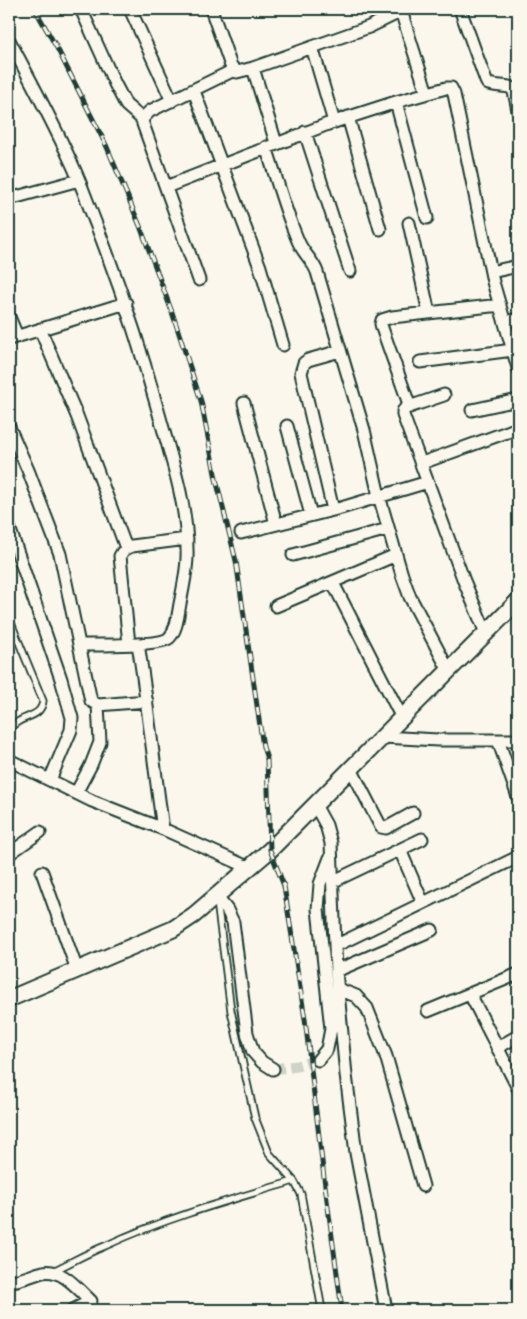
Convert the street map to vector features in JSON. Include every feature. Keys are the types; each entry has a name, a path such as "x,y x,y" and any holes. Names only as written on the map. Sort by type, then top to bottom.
{"street":[{"path":"81,9 126,105 142,119 200,280"},
{"path":"130,9 172,101"},
{"path":"211,9 234,70"},
{"path":"460,9 486,81 488,84 512,88 518,111"},
{"path":"142,119 150,112 234,70 241,72 253,68 369,27 404,10 427,93"},
{"path":"9,40 42,102 79,180 126,303 178,483 186,523 186,571 173,632 168,638 163,641 133,644 79,645"},
{"path":"312,47 334,122"},
{"path":"253,68 294,230 300,246 314,264 317,272 364,430 379,496 396,555 410,597 449,671"},
{"path":"166,187 271,145 348,117 427,93 451,88 454,94 491,272 518,368"},
{"path":"194,91 260,267 282,345"},
{"path":"396,102 426,218"},
{"path":"348,117 380,229"},
{"path":"305,132 350,271"},
{"path":"9,199 79,180"},
{"path":"409,224 429,313"},
{"path":"491,272 518,266"},
{"path":"9,317 13,338 126,303"},
{"path":"410,407 381,324 386,318 500,305"},
{"path":"505,322 518,319"},
{"path":"40,329 77,416 126,548"},
{"path":"420,362 513,350"},
{"path":"333,510 301,373 304,362 340,351"},
{"path":"444,395 410,407 403,411 403,415 464,581 486,633"},
{"path":"472,410 518,400"},
{"path":"244,403 276,524"},
{"path":"287,426 311,515"},
{"path":"9,427 28,470 60,554 88,697 94,704 147,701"},
{"path":"422,464 518,428"},
{"path":"241,533 333,510 428,482"},
{"path":"9,527 61,679 72,718 71,730 50,780"},
{"path":"294,555 388,529"},
{"path":"163,829 153,764 147,701 133,644 120,556 126,548 187,539"},
{"path":"276,606 396,555"},
{"path":"333,583 402,718"},
{"path":"9,999 173,929 194,914 250,868 352,769 518,601"},
{"path":"76,793 91,765 100,742 98,704"},
{"path":"383,737 438,740 518,740"},
{"path":"498,740 518,797"},
{"path":"9,760 92,801 163,829 250,868"},
{"path":"352,769 380,827 386,828 414,813"},
{"path":"315,805 326,825 331,844 334,881 336,971 346,1075 356,1153 386,1310"},
{"path":"9,854 40,832"},
{"path":"334,881 422,839"},
{"path":"400,850 423,903"},
{"path":"318,1060 327,1049 331,1030 318,909 320,884 331,856"},
{"path":"335,946 518,858"},
{"path":"42,872 77,970"},
{"path":"216,896 227,910 233,922 247,1033 253,1052 272,1069"},
{"path":"336,971 432,930"},
{"path":"428,1011 518,974"},
{"path":"338,989 356,996 367,1008 386,1056 423,1186"},
{"path":"470,994 518,1088"},
{"path":"497,1048 518,1036"},
{"path":"9,1281 53,1271 61,1274 91,1300 73,1310"}],"lane":[{"path":"9,618 43,701 42,708 38,712 15,723 9,733"},
{"path":"216,896 231,1011 253,1110 269,1153 294,1181 300,1194 322,1310"},
{"path":"53,1271 140,1231 226,1201 294,1181"}],"tunnel":[{"path":"273,1069 297,1066 318,1060"}],"railway":[{"path":"35,9 107,147 140,226 172,312 201,401 216,479 236,561 263,747 267,759 270,850 284,886 305,1019 342,1310"}]}
